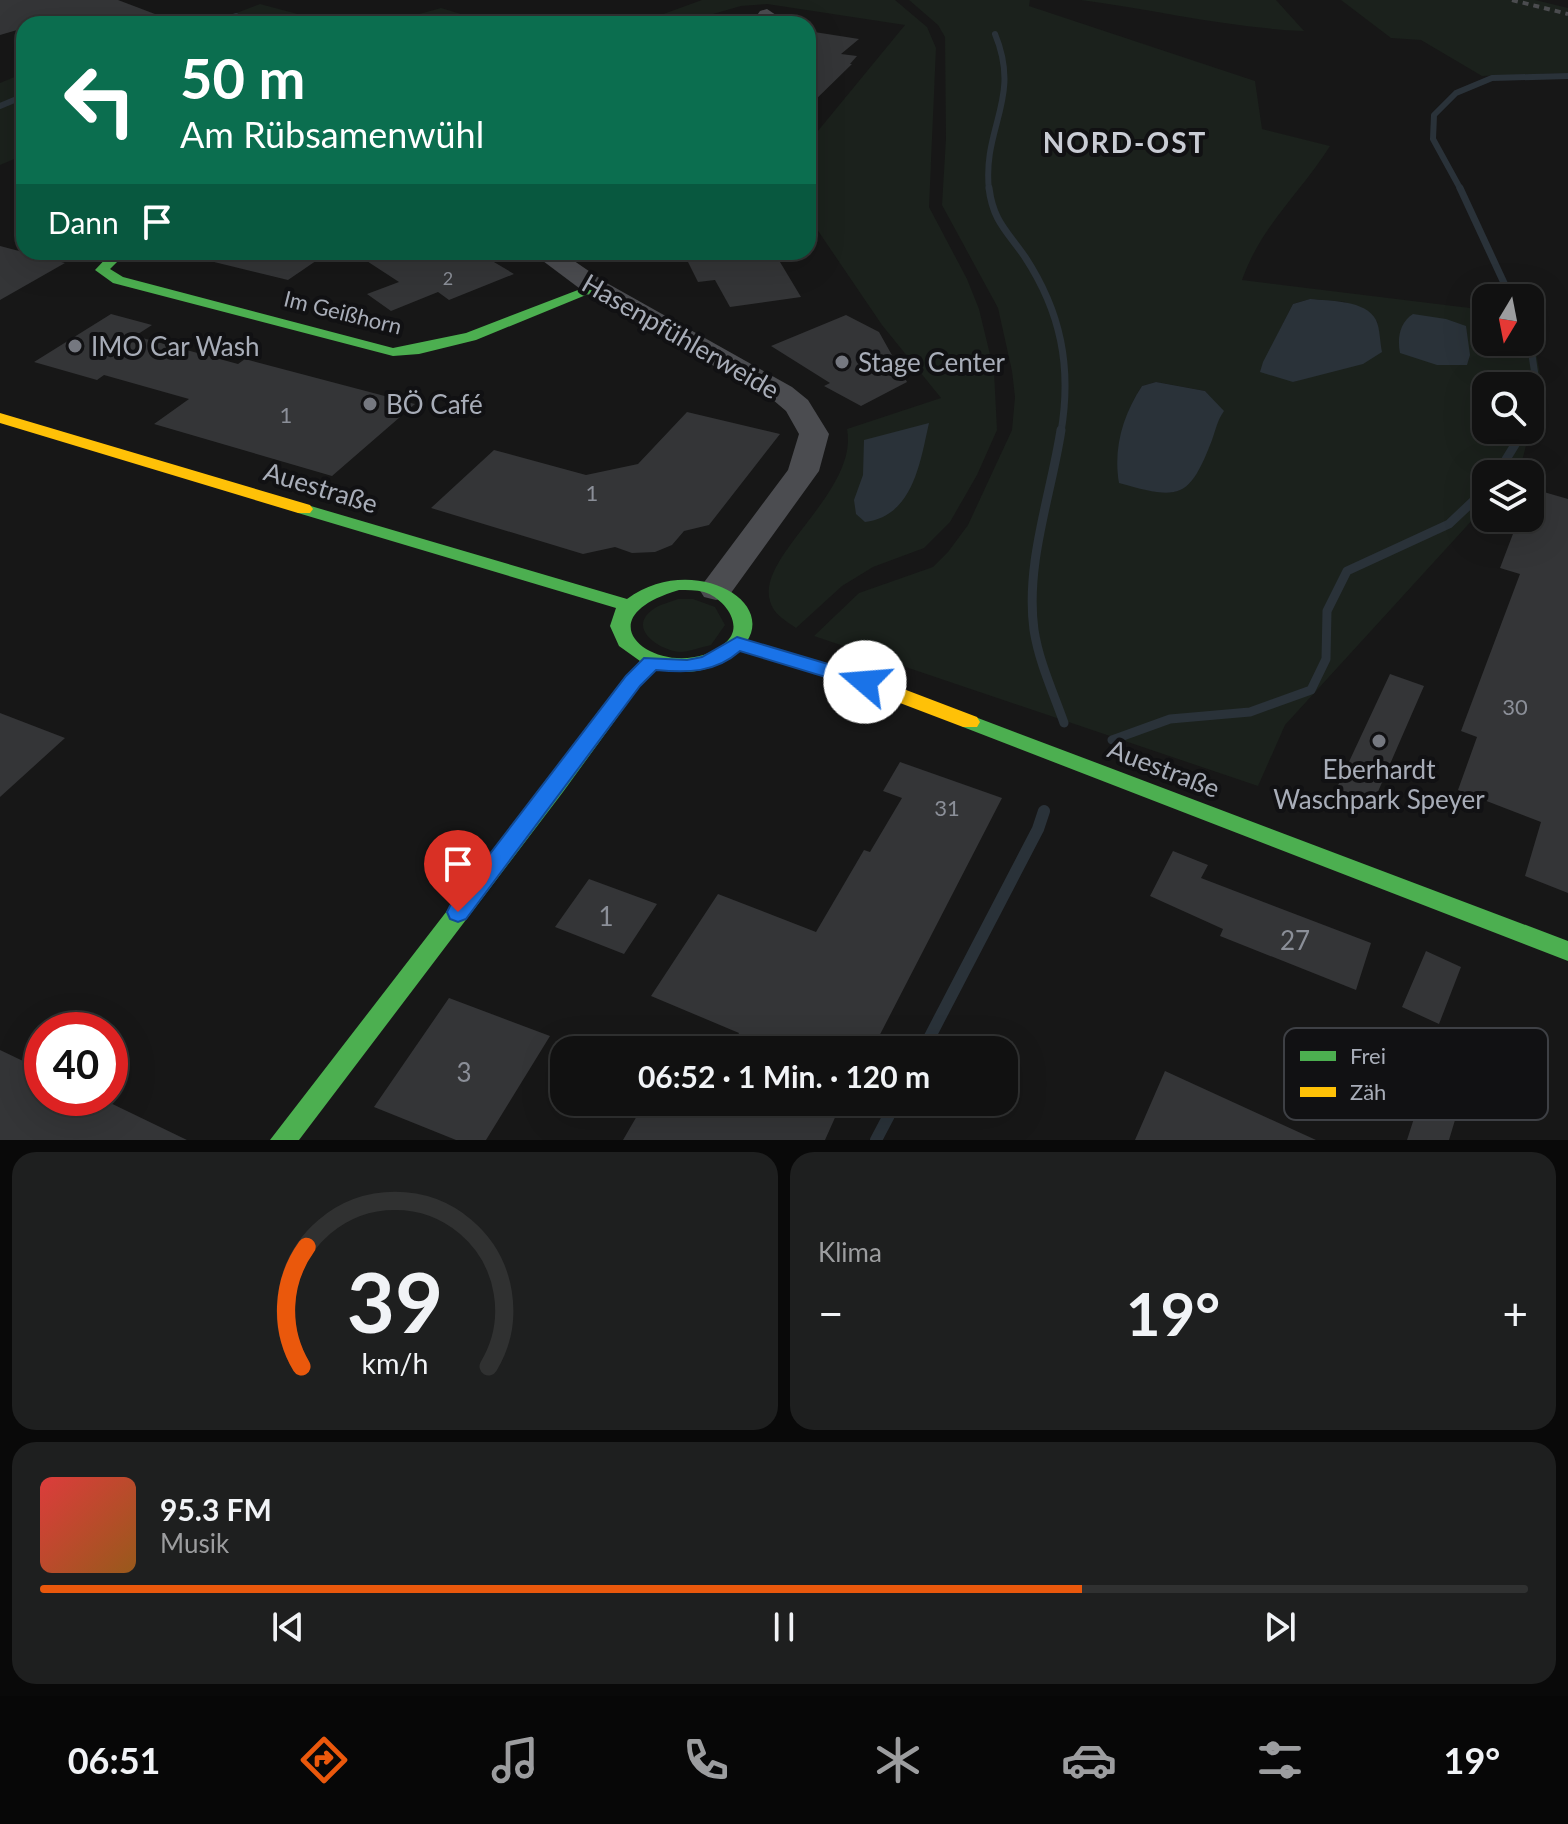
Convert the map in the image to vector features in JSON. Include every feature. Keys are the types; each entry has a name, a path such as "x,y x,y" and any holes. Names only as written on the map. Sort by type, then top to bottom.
{"street":[{"name":"Im Geißhorn","path":"112,260 102,270 118,280 393,352 414,353 444,344 596,288"},
{"name":"Hasenpfühlerweide","path":"556,260 596,288 782,393 798,406 814,434 803,471 716,589"},
{"name":"Auestraße","path":"0,418 627,605"},
{"path":"678,584 716,589 738,604 744,617 744,631 737,644 725,654 687,667 651,662 638,657 619,636 619,621 627,605 656,588 678,584"},
{"name":"Auestraße","path":"737,644 865,682 1568,951"},
{"path":"283,1140 556,786 633,681 651,662"}],"shaded area":[{"path":"702,0 895,0 927,27 936,48 929,207 967,279 979,309 994,371 997,430 977,475 950,522 924,548 873,567 842,586 796,628 774,610 770,601 770,583 791,543 838,476 847,453 847,429 941,398 882,325 816,228 816,133 905,25 767,4 741,6 706,16 658,16"},
{"path":"909,0 1030,0 1029,6 1255,81 1262,129 1330,146 1260,242 1242,280 1472,308 1472,356 1537,356 1540,372 1472,372 1472,444 1526,444 1522,460 1472,460 1472,520 1285,725 1258,786 814,636 859,593 933,567 948,552 968,525 1012,430 1015,397 998,308 942,205 946,139 945,37 938,25","holes":["1310,299 1345,302 1377,321 1381,352 1293,382 1275,340 1293,304","1156,382 1205,391 1223,411 1203,460 1188,484 1169,492 1119,482 1125,421 1142,386"]},
{"path":"1081,0 1276,0 1304,31 1220,23"},
{"path":"1341,0 1535,0 1568,8 1568,73 1482,76 1421,40 1391,38"},
{"path":"260,4 305,16 229,16"},
{"path":"441,8 468,16 412,16"},
{"path":"16,76 16,158 0,165 0,83"},
{"path":"1310,299 1356,305 1371,313 1377,323 1382,352 1363,364 1293,382 1260,372 1293,304"},
{"path":"1413,314 1446,319 1466,326 1470,355 1467,365 1437,365 1400,353 1400,331"},
{"path":"1156,382 1205,391 1224,411 1196,474 1188,484 1169,493 1119,483 1117,470 1121,432 1130,408 1142,386"},
{"path":"929,423 917,470 904,499 881,518 865,522 856,514 854,500 863,475 864,440"},
{"path":"678,599 693,599 715,607 725,625 711,645 680,652 663,647 648,636 643,623 647,615 657,607"}],"building":[{"path":"0,0 118,0 160,16 16,16 16,30 0,35"},
{"path":"816,32 859,39 841,54 857,56 816,99"},
{"path":"0,246 16,250 16,260 65,263 0,300"},
{"path":"210,260 317,260 288,280"},
{"path":"365,260 490,260 514,274 449,300 438,292 391,311 367,294 399,282"},
{"path":"687,260 779,260 801,297 730,307 715,280 698,282"},
{"path":"111,314 152,325 135,336 238,364 245,359 415,404 332,476 154,424 189,399 104,375 97,380 34,362"},
{"path":"846,315 879,332 907,382 861,406 824,386 830,383 771,346"},
{"path":"687,412 780,434 709,525 684,531 672,545 655,552 632,553 615,547 583,554 431,508 494,450 586,475 638,464"},
{"path":"1544,492 1568,499 1568,893 1525,876 1541,822 1458,790 1477,737 1461,731 1520,574 1500,568 1514,532 1544,532"},
{"name":"Eberhardt Waschpark Speyer","path":"1390,674 1424,686 1370,810 1333,796"},
{"path":"0,713 65,738 0,797"},
{"path":"900,762 1002,798 879,1036 737,1036 739,1033 651,996 718,894 816,932 864,850 870,852 902,798 883,791"},
{"path":"1173,851 1208,865 1201,878 1371,943 1356,990 1220,936 1223,929 1150,896"},
{"path":"589,879 657,904 624,954 555,927"},
{"path":"1426,951 1461,967 1439,1024 1402,1007"},
{"path":"449,998 550,1036 486,1140 456,1140 374,1107"},
{"path":"0,1050 24,1061 24,1116 128,1116 128,1112 187,1140 0,1140"},
{"path":"1165,1071 1316,1140 1135,1140"},
{"path":"637,1116 836,1116 825,1140 623,1140"},
{"path":"1413,1120 1455,1120 1449,1140 1407,1140"}],"waterway":[{"path":"989,190 988,168 1004,77 995,34"},
{"path":"1461,189 1433,139 1434,115 1456,93 1492,78 1568,76"},
{"path":"0,106 16,99"},
{"path":"989,188 997,217 1037,278 1055,319 1064,363 1061,432"},
{"path":"1461,189 1505,284"},
{"path":"1532,356 1535,372"},
{"path":"1061,430 1040,530 1032,605 1039,654 1064,723"},
{"path":"1506,460 1515,444"},
{"path":"1112,740 1170,719 1250,712 1311,690 1326,659 1327,611 1347,571 1449,524 1472,502"},
{"path":"930,1036 1038,829 1044,811"},
{"path":"876,1140 889,1116"}],"railway":[{"path":"1512,0 1568,14"}],"traffic: fast":[{"path":"112,260 102,270 118,280 393,352 471,337 596,288"},
{"path":"304,509 627,605"},
{"path":"678,584 708,587 726,596 739,611 742,620 740,638 733,647 711,661 686,666 662,663 641,654 626,641 620,626 624,610 643,596 678,584"},
{"path":"283,1140 556,786 633,681 651,662"},
{"path":"970,722 1568,951"}],"traffic: slow":[{"path":"0,418 304,509"},
{"path":"737,644 865,682 970,722"}],"place":[{"name":"IMO Car Wash","path":"75,346"},
{"name":"Stage Center","path":"842,362"},
{"name":"BÖ Café","path":"370,404"},
{"name":"Eberhardt Waschpark Speyer","path":"1379,741"}],"district":[{"name":"NORD-OST","path":"1125,142"}],"route":[{"path":"458,912 633,681 651,662 687,667 725,654 737,644 865,682"}]}
